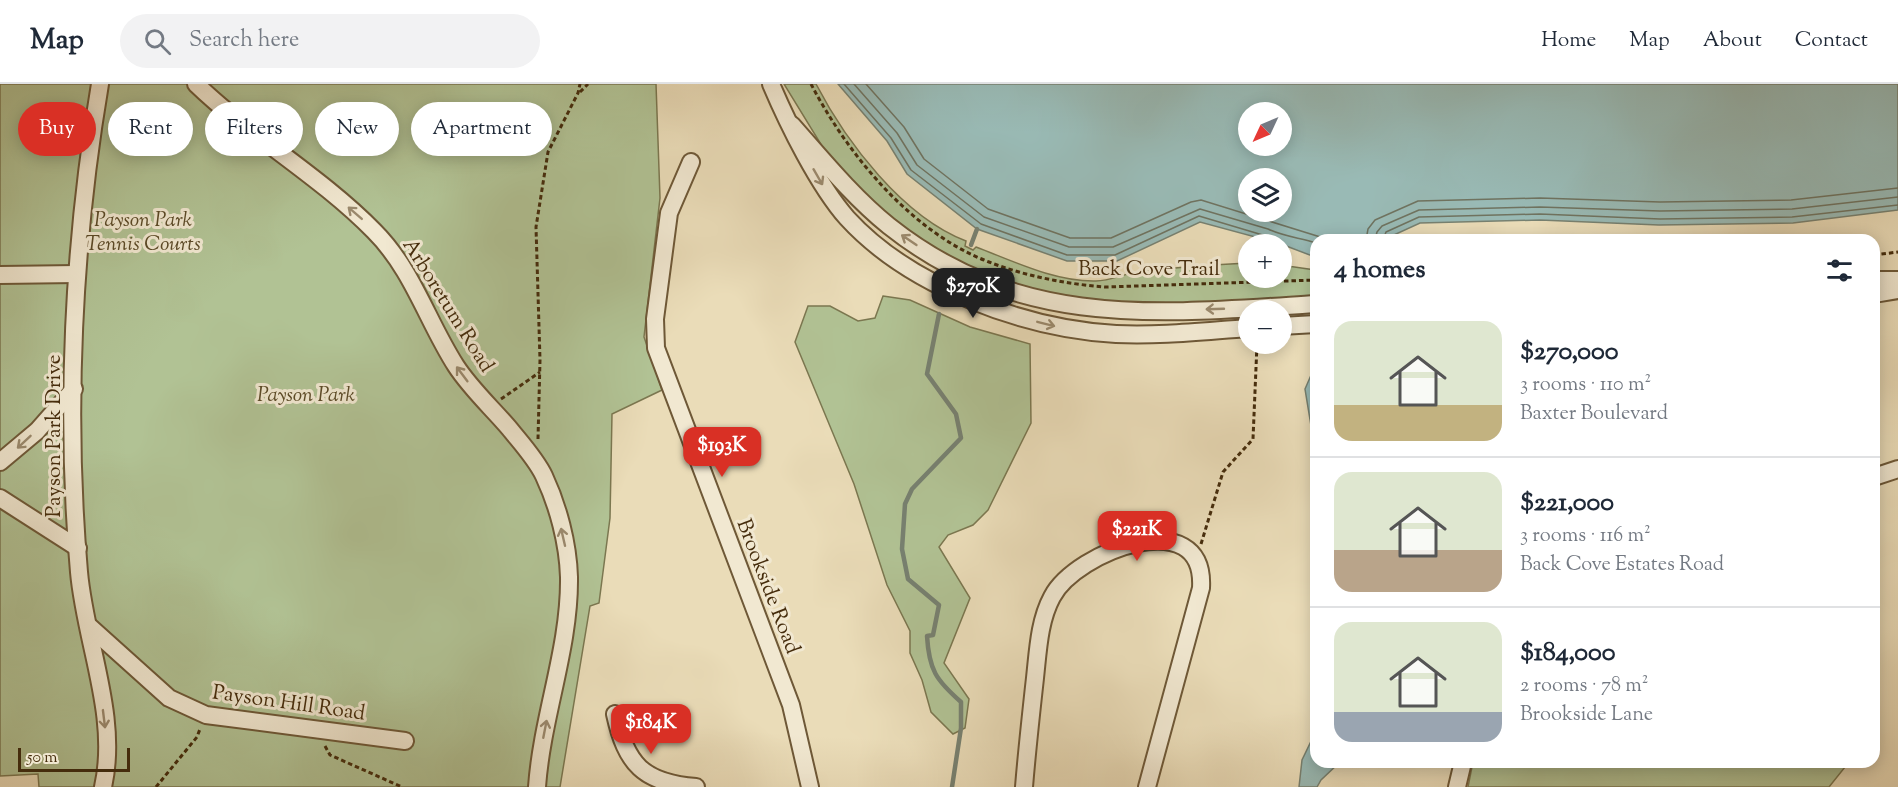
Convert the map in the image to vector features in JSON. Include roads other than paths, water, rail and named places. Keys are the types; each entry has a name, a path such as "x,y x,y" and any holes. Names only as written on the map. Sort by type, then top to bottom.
{"street":[{"name":"Payson Park Drive","path":"100,84 88,162 77,274 74,388 79,575 90,627 106,730 107,760 103,787"},
{"name":"Arboretum Road","path":"196,84 375,232 408,273 458,368 544,475 560,520 568,576 563,637 539,763 537,787"},
{"path":"771,84 829,195 866,237 918,273 963,295 1018,317 1087,331 1162,334 1238,329"},
{"path":"792,125 859,198 889,226 945,262 1008,291 1050,303 1123,311 1310,304"},
{"name":"Brookside Road","path":"691,162 669,213 655,319 656,348 791,705 810,787"},
{"path":"0,274 77,274"},
{"path":"1880,280 1898,280"},
{"path":"1880,293 1898,290"},
{"path":"1292,325 1310,324"},
{"path":"0,462 37,431 74,388"},
{"path":"1880,475 1898,469"},
{"path":"0,498 20,508 78,549"},
{"path":"1024,787 1045,613 1062,581 1092,559 1108,551 1138,544 1170,541 1186,546 1197,557 1202,572 1194,620 1147,787"},
{"name":"Payson Hill Road","path":"90,627 169,698 206,715 405,741"},
{"path":"615,714 622,743 636,765 659,779 696,787"},
{"path":"1457,787 1462,768"}],"water":[{"path":"838,84 1898,84 1898,210 1793,223 1659,225 1540,220 1420,223 1396,234 1310,234 1310,255 1292,248 1292,234 1244,234 1200,222 1117,261 1067,261 977,229 907,174 887,141"},
{"path":"1310,378 1310,420 1305,389"},
{"path":"1310,743 1310,768 1334,768 1317,787 1299,787 1302,760"}],"waterway":[{"path":"971,245 977,229"},
{"path":"939,314 927,374 956,414 961,438 912,489 905,504 902,549 908,579 939,605 933,635 927,636 930,658 935,674 961,702 961,728 952,787"}],"park label":[{"name":"Payson Park Tennis Courts","path":"143,231"},
{"name":"Payson Park","path":"306,394"}]}
